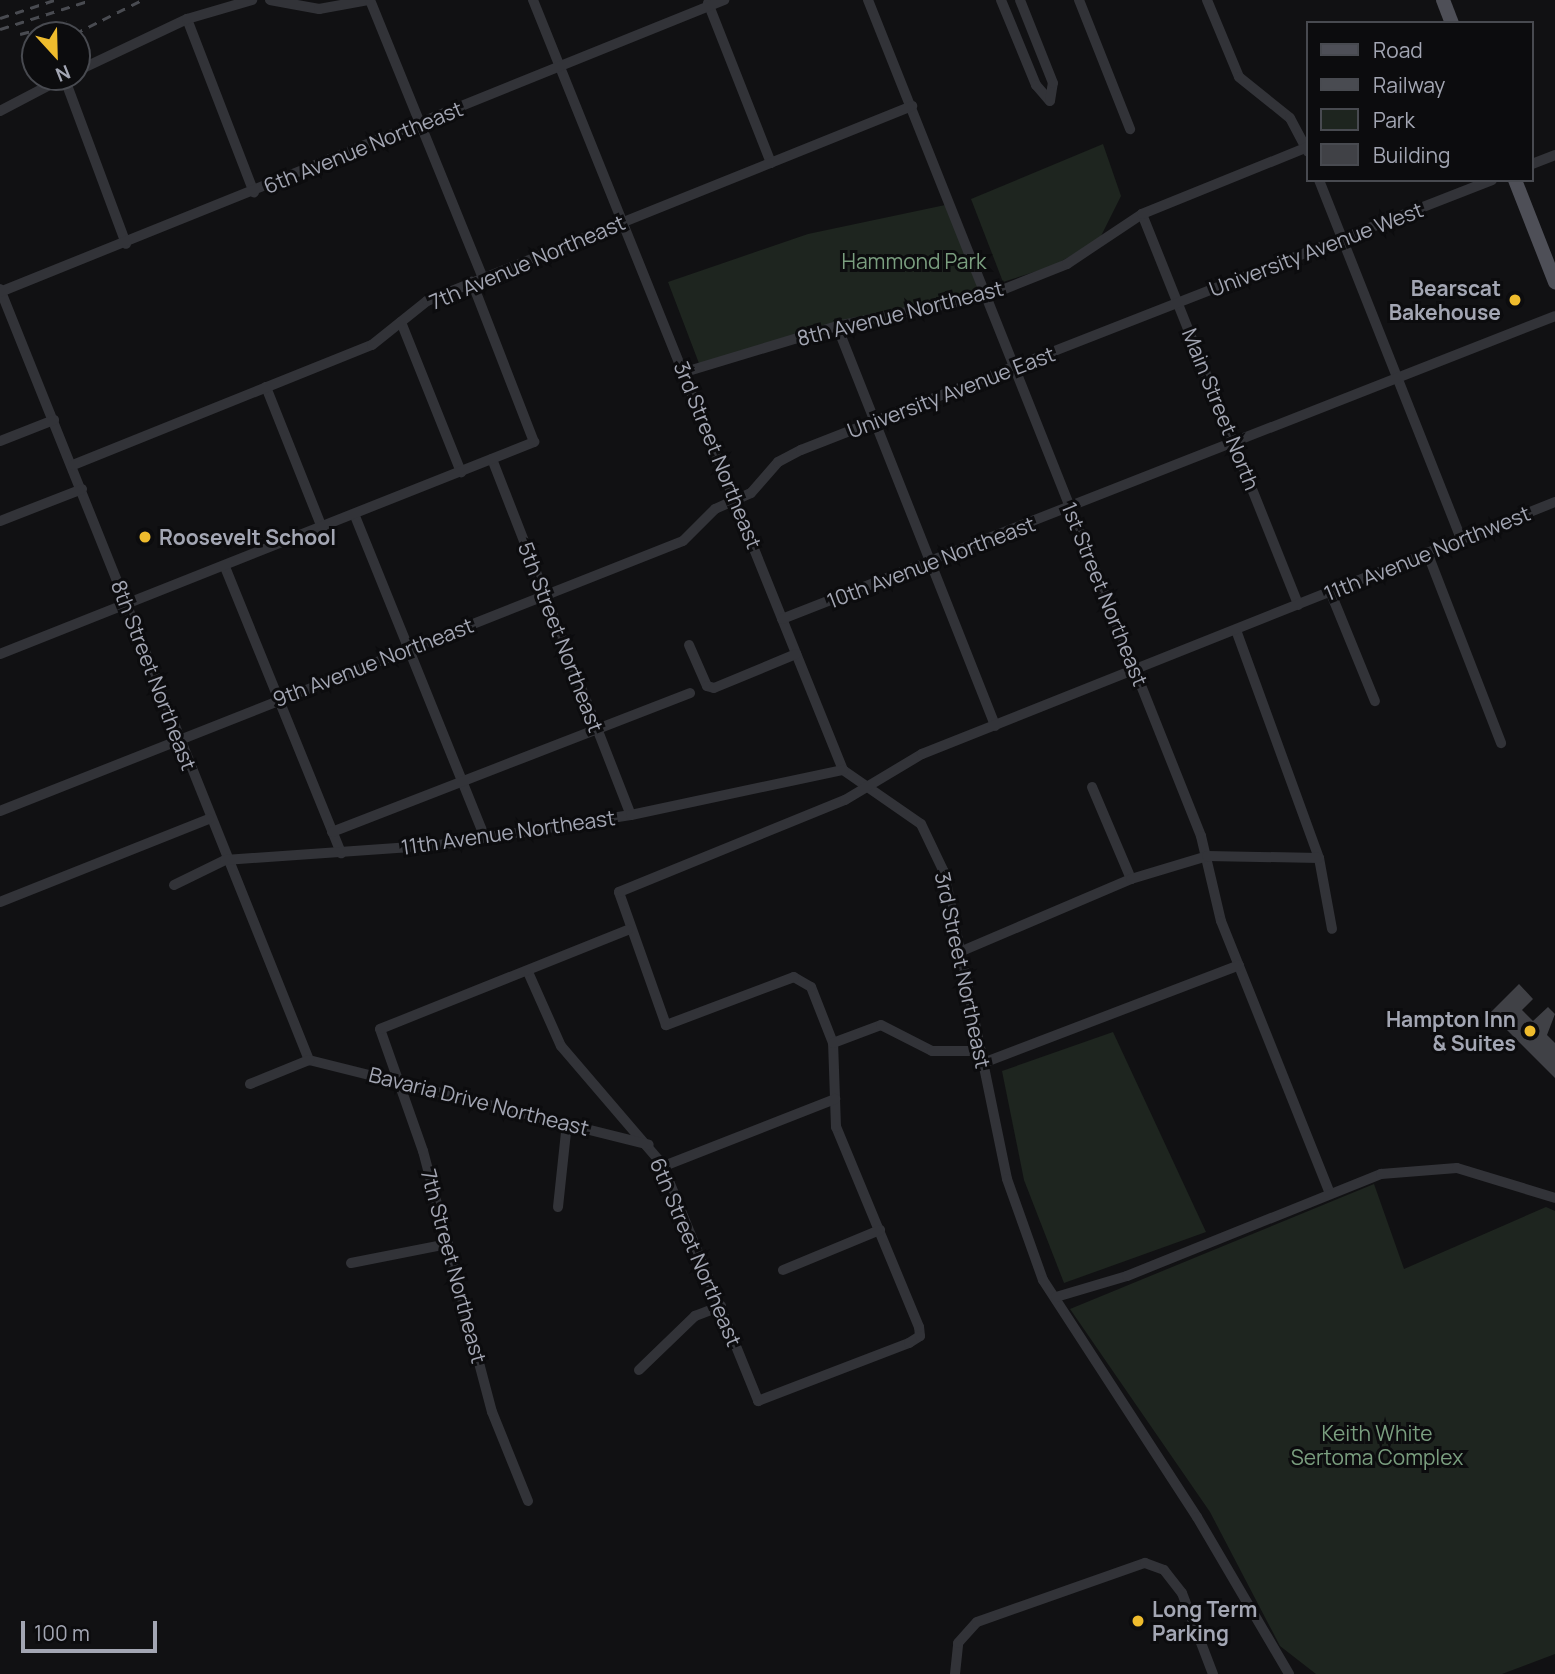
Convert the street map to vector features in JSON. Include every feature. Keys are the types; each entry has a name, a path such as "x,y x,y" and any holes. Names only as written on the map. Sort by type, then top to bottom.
{"main road":[{"path":"1443,0 1451,21"},
{"path":"1516,182 1555,282"}],"street":[{"path":"91,64 187,19 252,0"},
{"path":"0,654 355,516 534,442 419,123 369,0 319,9 290,1 270,0"},
{"name":"3rd Street Northeast","path":"533,0 843,770 867,788 908,811 928,835 962,951 983,1063 1023,1231 1056,1297 1289,1674"},
{"name":"6th Avenue Northeast","path":"0,291 126,244 708,3 724,0"},
{"name":"1st Street Northeast","path":"868,0 1136,670 1207,856 1239,965 1330,1193"},
{"path":"1001,0 1036,85 1050,101 1053,83 1020,0"},
{"path":"1079,0 1130,129"},
{"path":"1208,0 1239,77 1290,118 1306,146"},
{"path":"708,3 771,163"},
{"path":"187,19 254,192"},
{"path":"0,111 38,91"},
{"path":"70,91 126,244"},
{"name":"7th Avenue Northeast","path":"73,465 372,345 427,301 912,106"},
{"name":"8th Avenue Northeast","path":"685,372 836,326 987,296 1067,264 1142,214 1306,150"},
{"path":"1534,163 1555,155"},
{"path":"1320,182 1461,539"},
{"name":"University Avenue West","path":"1178,303 1487,182"},
{"name":"Main Street North","path":"1142,214 1298,605"},
{"name":"8th Street Northeast","path":"0,291 73,465 225,860 309,1060"},
{"name":"University Avenue East","path":"736,500 788,456 1178,303"},
{"name":"10th Avenue Northeast","path":"782,619 1071,509 1555,316"},
{"path":"401,322 461,472"},
{"path":"836,326 995,726"},
{"path":"266,387 321,528"},
{"path":"0,442 54,420"},
{"name":"5th Street Northeast","path":"492,459 631,815"},
{"path":"0,521 82,489"},
{"name":"9th Avenue Northeast","path":"0,811 408,647 683,541 715,509 736,500"},
{"name":"11th Avenue Northwest","path":"1298,605 1555,502"},
{"path":"355,516 485,837"},
{"path":"1427,552 1501,743"},
{"path":"225,567 341,853"},
{"path":"1330,591 1376,701"},
{"path":"783,1270 880,1230 836,1127 833,1043 818,1005 806,979 794,977 689,1020 666,1025 628,930 619,892 867,788 922,754 1298,605"},
{"path":"1236,630 1319,858 1332,929"},
{"path":"689,645 707,686 714,688 796,654"},
{"path":"332,832 690,693"},
{"name":"11th Avenue Northeast","path":"174,884 225,860 341,853 485,837 631,815 843,770"},
{"path":"1092,787 1131,879"},
{"path":"0,902 209,819"},
{"path":"962,951 1131,879 1207,856 1319,858"},
{"path":"528,972 628,930"},
{"path":"983,1063 1239,965"},
{"name":"7th Street Northeast","path":"528,972 380,1030 448,1244 492,1412 528,1501"},
{"name":"6th Street Northeast","path":"528,972 561,1046 649,1145 664,1166 758,1401 909,1343 919,1336 919,1327 880,1230"},
{"path":"833,1043 881,1026 932,1052 981,1051"},
{"path":"250,1084 309,1060"},
{"name":"Bavaria Drive Northeast","path":"309,1060 649,1145"},
{"path":"664,1166 835,1099"},
{"path":"558,1207 567,1123"},
{"path":"1056,1297 1127,1276 1381,1174 1457,1168 1555,1198"},
{"path":"351,1264 448,1244"},
{"path":"639,1370 695,1316 721,1306"},
{"path":"955,1674 958,1643 977,1622 1145,1563 1164,1570 1182,1593 1213,1674"}],"green space":[{"name":"Hammond Park","path":"1103,144 1121,196 1099,240 1053,266 1003,282 971,199"},
{"name":"Hammond Park","path":"950,204 987,296 837,326 700,366 668,282 808,234"},
{"path":"1113,1032 1206,1232 1064,1283 1024,1180 1002,1071"},
{"name":"Keith White Sertoma Complex","path":"1374,1184 1404,1269 1546,1207 1555,1211 1555,1654 1502,1674 1316,1674 1280,1646 1210,1512 1070,1309"}],"building":[{"name":"Hampton Inn & Suites","path":"1519,984 1533,999 1522,1010 1533,1021 1548,1007 1555,1014 1547,1035 1555,1043 1555,1078 1490,1013"}],"railway":[{"path":"0,18 54,0"},
{"path":"0,29 91,0"},
{"path":"91,26 142,0"}],"place":[{"name":"Bearscat Bakehouse","path":"1515,300"},
{"name":"Roosevelt School","path":"145,537"},
{"name":"Hampton Inn & Suites","path":"1530,1031"},
{"name":"Long Term Parking","path":"1138,1621"}]}
